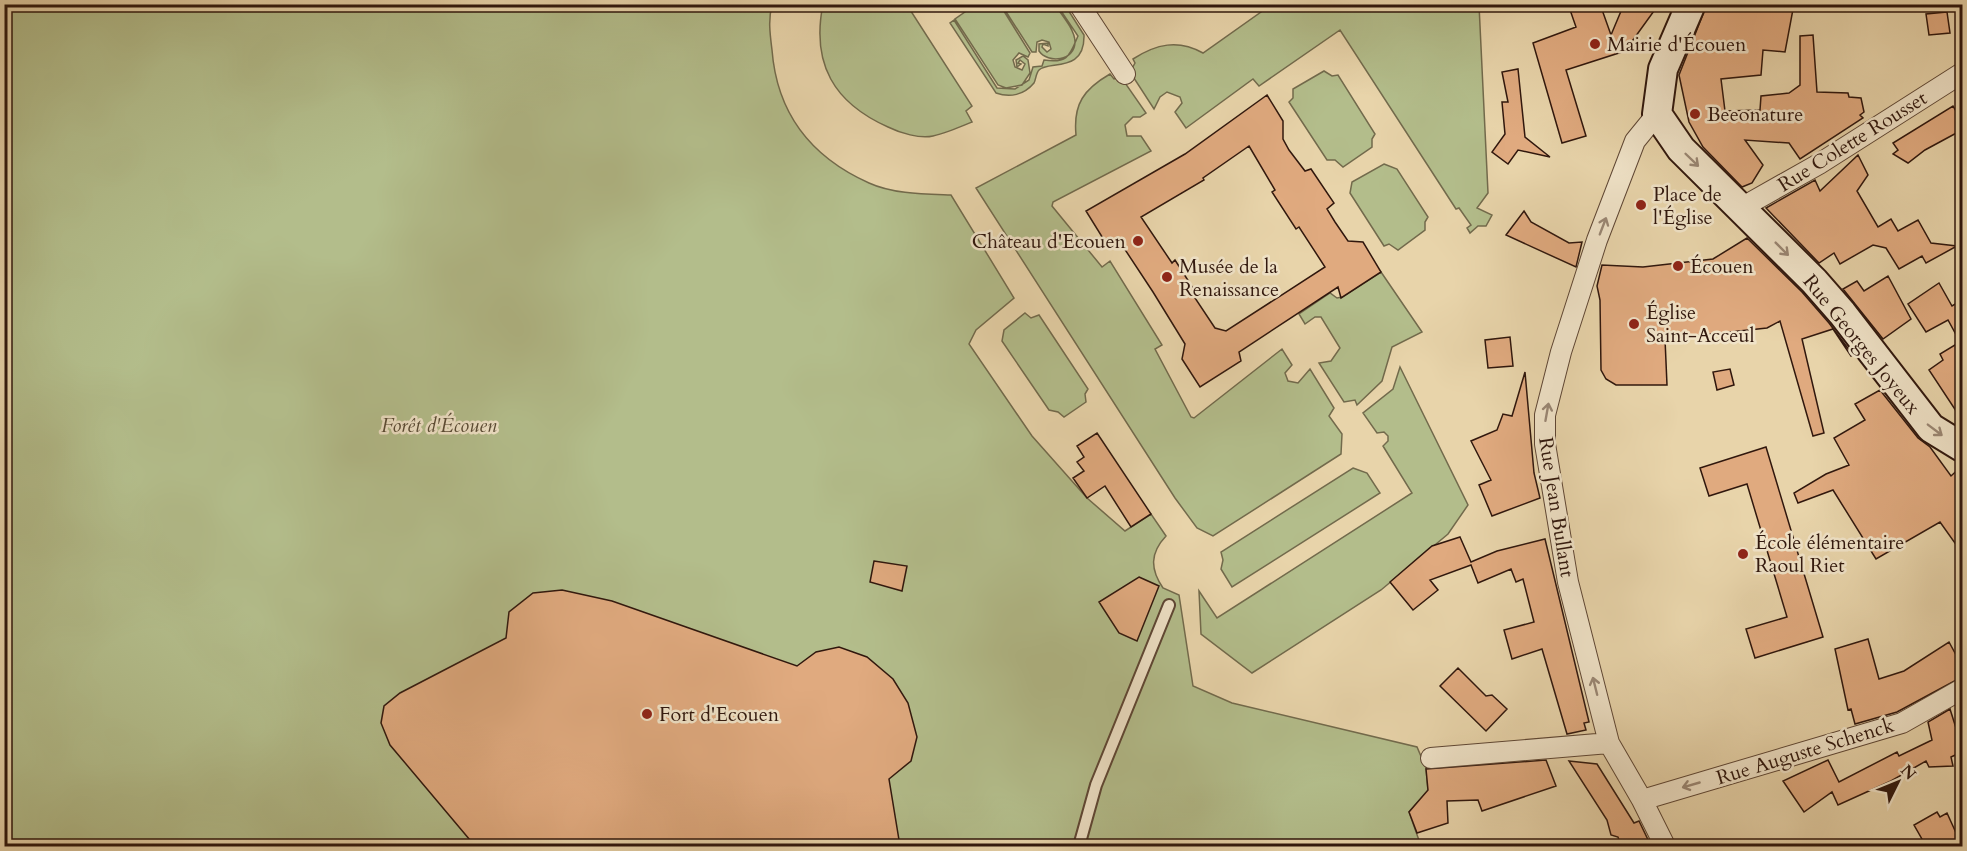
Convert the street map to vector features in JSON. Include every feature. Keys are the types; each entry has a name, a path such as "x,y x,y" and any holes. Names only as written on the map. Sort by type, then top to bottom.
{"main road":[{"path":"1691,4 1663,69 1657,114 1681,149 1741,208"},
{"name":"Rue Georges Joyeux","path":"1741,208 1842,313 1931,428 1962,447"}],"street":[{"path":"1079,4 1125,74"},
{"name":"Rue Colette Rousset","path":"1741,208 1819,164 1962,73"},
{"name":"Rue Jean Bullant","path":"1657,114 1635,141 1597,240 1561,352 1545,415 1545,444 1568,582 1609,742 1665,846"},
{"name":"Rue Auguste Schenck","path":"1642,800 1902,723 1962,689"},
{"path":"1431,758 1609,742"}],"lane":[{"path":"1079,846 1096,785 1169,605"}],"green space":[{"name":"Forêt d'Écouen","path":"5,4 772,5 770,27 775,73 781,94 801,131 830,160 878,187 920,194 951,195 1014,298 976,330 969,344 1032,436 1087,498 1125,531 1151,514 1166,536 1157,549 1154,568 1163,588 1179,595 1193,686 1232,703 1417,747 1426,768 1428,791 1409,812 1421,846 5,846"},
{"path":"823,4 907,5 972,106 966,111 972,122 933,136 916,136 888,127 853,106 831,79 824,63 820,45"},
{"path":"1006,4 1055,5 1073,33 1075,42 1071,53 1066,57 1048,58 1039,51 1039,44 1048,43 1048,46 1043,44 1042,47 1047,52 1051,49 1049,42 1042,40 1037,42 1036,52 1032,52 1003,7"},
{"path":"975,5 983,5 997,11 1002,8 1030,53 1028,57 1019,53 1013,60 1015,67 1022,70 1025,64 1020,60 1018,63 1021,64 1017,67 1016,60 1023,56 1028,60 1030,73 1022,85 1006,88 998,85 955,19"},
{"path":"1057,5 1065,5 1084,35 1083,47 1079,56 1073,61 1039,70 1034,83 1017,94 996,93 950,23 954,20 997,88 1015,89 1029,80 1033,67 1042,66 1044,60 1064,59 1073,48 1078,36"},
{"path":"1271,5 1479,5 1488,193 1477,208 1492,215 1486,226 1478,226 1470,233 1467,228 1471,225 1459,208 1456,209 1340,30 1259,86 1253,79 1186,128 1175,112 1182,103 1180,97 1167,92 1160,97 1154,109 1130,72 1135,63 1133,59 1150,50 1167,45 1185,46 1203,53"},
{"path":"1324,71 1332,76 1338,75 1375,134 1372,147 1343,167 1335,160 1327,160 1289,102 1293,98 1293,89"},
{"path":"1110,74 1114,79 1121,77 1146,113 1140,117 1133,117 1125,125 1127,136 1141,136 1151,151 1053,202 1052,206 1102,267 1110,261 1162,345 1155,349 1191,417 1194,418 1282,349 1292,365 1285,373 1288,381 1298,383 1310,369 1334,408 1329,416 1342,434 1341,454 1213,536 1197,528 1175,498 976,188 1076,135 1076,114 1082,98 1093,86"},
{"path":"1384,164 1397,169 1428,217 1425,230 1398,250 1389,244 1384,246 1350,193 1352,182"},
{"path":"1381,272 1422,332 1392,347 1382,381 1357,405 1355,400 1344,402 1319,363 1331,361 1340,348 1321,317 1315,317 1305,324 1299,314 1330,293 1337,298 1342,297"},
{"path":"1025,313 1031,318 1039,315 1088,389 1085,394 1086,402 1064,417 1058,412 1049,410 1002,341 1004,330"},
{"path":"1400,367 1468,505 1448,534 1381,590 1252,673 1201,634 1199,591 1217,618 1412,493 1383,446 1388,441 1388,436 1384,432 1377,433 1363,413 1393,389"},
{"path":"1353,468 1367,473 1380,493 1232,587 1221,569 1223,560 1221,552"}],"building":[{"path":"1568,4 1600,4 1611,35 1624,4 1659,4 1625,51 1566,70 1586,136 1562,143 1533,43 1576,27"},
{"path":"1707,4 1794,4 1785,52 1763,50 1761,75 1721,79 1725,111 1760,110 1761,96 1789,93 1800,85 1800,36 1813,35 1817,92 1848,93 1849,97 1861,98 1864,112 1860,115 1863,118 1800,159 1789,143 1745,140 1763,165 1752,183 1742,187 1703,147 1689,122 1679,75"},
{"path":"1947,12 1950,33 1929,35 1926,14"},
{"path":"1518,69 1525,137 1550,157 1518,150 1508,164 1492,152 1505,134 1502,102 1508,102 1502,72"},
{"name":"Château d'Ecouen","path":"1267,95 1283,121 1283,139 1289,150 1305,171 1311,169 1334,203 1327,209 1335,222 1348,241 1363,242 1381,272 1341,298 1338,287 1239,352 1241,361 1200,387 1182,359 1185,344 1153,292 1120,242 1104,240 1086,211 1185,154","holes":["1249,146 1275,190 1272,192 1296,229 1299,227 1325,267 1226,331 1215,328 1195,298 1198,296 1175,260 1172,263 1141,217 1204,180 1203,178"]},
{"path":"1953,106 1962,122 1962,130 1925,150 1908,163 1893,154 1898,150 1893,143"},
{"path":"1858,155 1868,175 1857,191 1878,227 1891,219 1898,231 1918,220 1931,243 1957,246 1926,263 1922,256 1899,269 1886,248 1873,245 1840,264 1834,253 1819,263 1766,208 1815,180 1820,191"},
{"path":"1524,211 1531,222 1569,243 1582,242 1576,267 1506,235"},
{"path":"1747,238 1802,292 1829,323 1853,355 1851,356 1833,329 1802,339 1824,433 1813,436 1780,321 1767,328 1665,339 1667,385 1616,385 1606,379 1601,370 1600,300 1597,286 1602,265 1643,267 1713,259"},
{"path":"1888,276 1911,319 1883,339 1843,289 1857,281 1864,291"},
{"path":"1939,283 1952,306 1962,300 1962,420 1929,370 1943,360 1940,354 1960,342 1948,320 1926,332 1908,304"},
{"path":"1510,337 1513,366 1488,368 1485,340"},
{"path":"1730,369 1734,385 1717,390 1713,372"},
{"path":"1525,372 1534,473 1540,498 1492,516 1479,485 1491,480 1471,441 1497,430 1503,414 1512,416"},
{"path":"1880,390 1918,438 1930,447 1951,476 1962,466 1962,553 1940,522 1876,559 1833,490 1798,503 1794,493 1826,474 1849,465 1834,438 1865,420 1855,404"},
{"path":"1097,433 1151,514 1131,527 1105,486 1087,498 1073,478 1084,471 1077,462 1084,457 1077,446"},
{"path":"1766,447 1823,637 1755,658 1746,629 1787,617 1747,484 1709,496 1700,468"},
{"path":"1460,537 1471,562 1497,551 1545,539 1589,722 1584,723 1586,730 1567,734 1542,649 1512,659 1504,630 1534,622 1523,579 1516,582 1511,569 1478,583 1471,565 1430,580 1438,590 1413,610 1390,582 1432,546"},
{"path":"874,561 907,566 902,591 870,582"},
{"path":"1139,577 1159,586 1137,641 1119,633 1099,602"},
{"name":"Fort d'Ecouen","path":"562,590 612,601 797,666 816,652 839,647 867,657 893,679 908,703 917,737 911,761 889,779 900,846 475,846 390,745 381,723 384,706 400,693 506,638 509,612 533,593"},
{"path":"1868,639 1879,679 1904,671 1949,642 1962,666 1962,677 1897,712 1855,724 1851,709 1848,710 1835,649"},
{"path":"1458,668 1486,696 1492,695 1507,709 1486,731 1440,686"},
{"path":"1950,709 1956,728 1959,727 1962,733 1960,743 1962,752 1951,757 1953,766 1929,767 1926,761 1891,781 1838,805 1832,792 1804,812 1783,781 1828,760 1839,782 1897,752 1899,756 1932,740 1928,722"},
{"path":"1546,760 1556,786 1482,811 1478,800 1447,801 1448,823 1417,833 1409,812 1428,790 1426,769"},
{"path":"1569,761 1597,764 1634,823 1639,821 1651,846 1621,846 1618,837 1611,835 1607,820"},
{"path":"1937,812 1940,817 1947,813 1962,846 1926,846 1914,825"}],"place":[{"name":"Mairie d'Écouen","path":"1595,44"},
{"name":"Beeonature","path":"1695,114"},
{"name":"Place de l'Église","path":"1641,205"},
{"name":"Château d'Ecouen","path":"1138,241"},
{"name":"Écouen","path":"1678,266"},
{"name":"Musée de la Renaissance","path":"1167,277"},
{"name":"Église Saint-Acceul","path":"1634,324"},
{"name":"École élémentaire Raoul Riet","path":"1743,554"},
{"name":"Fort d'Ecouen","path":"647,714"}]}
